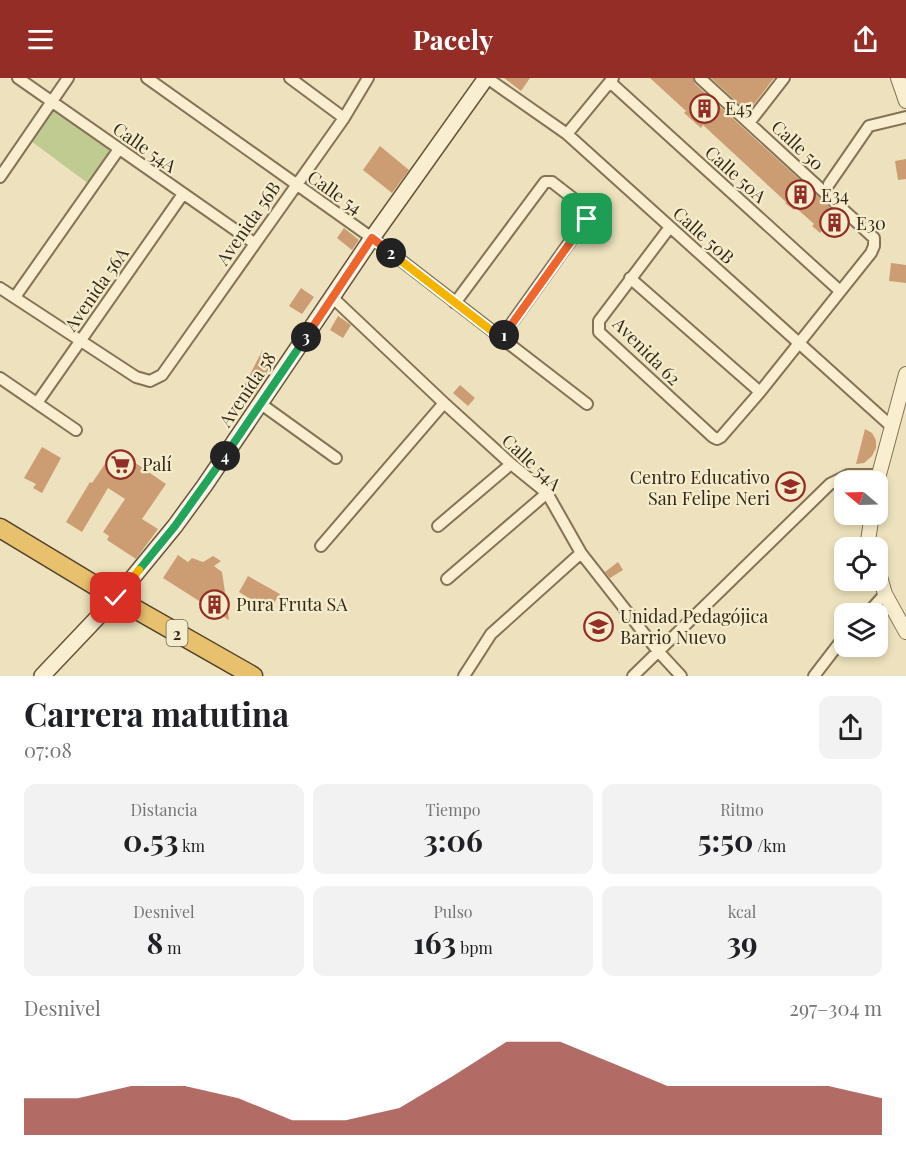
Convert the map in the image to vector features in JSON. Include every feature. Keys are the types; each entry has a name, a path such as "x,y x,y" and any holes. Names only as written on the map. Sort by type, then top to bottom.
{"highway":[{"name":"2","path":"0,528 242,673"}],"main road":[{"name":"Avenida 58","path":"42,676 116,598 175,526 261,404 372,238 487,78"}],"street":[{"name":"Calle 54A","path":"18,78 254,243"},
{"path":"0,177 68,78"},
{"name":"Calle 54","path":"147,78 162,82 296,184 372,238 587,404"},
{"path":"290,78 344,118"},
{"name":"Avenida 56B","path":"80,340 136,377 150,381 162,375 344,118 368,78"},
{"name":"Calle 50B","path":"487,78 567,134 891,426"},
{"name":"Calle 50","path":"700,78 874,238"},
{"path":"749,123 784,78"},
{"path":"898,78 906,101"},
{"path":"567,134 611,80"},
{"name":"Calle 50A","path":"611,80 840,291"},
{"path":"829,184 869,126 906,117"},
{"path":"15,297 119,149"},
{"path":"455,303 545,182 552,182 590,214 501,338"},
{"name":"Avenida 56A","path":"37,403 183,194"},
{"name":"Avenida 62","path":"670,227 599,321 600,332 713,437 721,437 760,392 871,253 874,238"},
{"path":"630,278 760,392"},
{"path":"0,288 80,340"},
{"name":"Calle 54A","path":"332,297 444,403 547,494 581,553 657,650 681,676"},
{"path":"880,471 906,374"},
{"path":"0,378 76,430"},
{"path":"321,546 444,403"},
{"path":"261,404 336,458"},
{"path":"438,526 511,464"},
{"path":"633,676 657,650 834,482"},
{"path":"447,579 547,494"},
{"path":"464,676 491,634 581,553"},
{"path":"884,591 906,632"},
{"path":"877,603 885,594"},
{"path":"814,676 834,651"}],"green space":[{"path":"52,102 119,149 93,187 27,138"}],"building":[{"path":"504,78 530,78 521,91"},
{"path":"650,78 693,78 695,84 845,221 833,235 824,228 820,233 812,226 814,224 796,208 794,210 785,203 703,125 701,128 684,113 686,111"},
{"path":"711,78 774,78 748,112"},
{"path":"380,146 409,170 392,193 363,170"},
{"path":"906,159 906,179 898,180 895,161"},
{"path":"344,228 359,240 352,250 337,238"},
{"path":"891,263 906,265 906,283 889,281"},
{"path":"301,288 314,297 302,314 289,306"},
{"path":"338,316 351,325 343,338 330,330"},
{"path":"262,351 275,358 254,396 242,390"},
{"path":"460,385 475,398 468,406 453,393"},
{"path":"865,429 872,433 876,440 876,448 872,456 864,463 856,464"},
{"path":"42,447 61,458 42,493 33,488 36,484 24,478"},
{"path":"115,449 166,484 142,519 158,529 136,559 107,540 109,536 103,532 125,499 108,488 82,532 66,522 90,482 92,483"},
{"name":"Pura Fruta SA","path":"178,555 188,562 192,558 203,562 213,556 221,561 214,566 222,572 229,620 163,578"},
{"path":"618,562 623,570 610,578 605,572"},
{"path":"248,576 280,594 269,610 239,592"}],"place":[{"name":"E45","path":"704,108"},
{"name":"E34","path":"800,195"},
{"name":"E30","path":"835,223"},
{"name":"Palí","path":"121,464"},
{"name":"Centro Educativo San Felipe Neri","path":"791,487"},
{"name":"Pura Fruta SA","path":"215,604"},
{"name":"Unidad Pedagójica Barrio Nuevo","path":"599,626"}],"route":[{"path":"116,598 175,526 205,485 372,238 501,338 587,219"}]}
